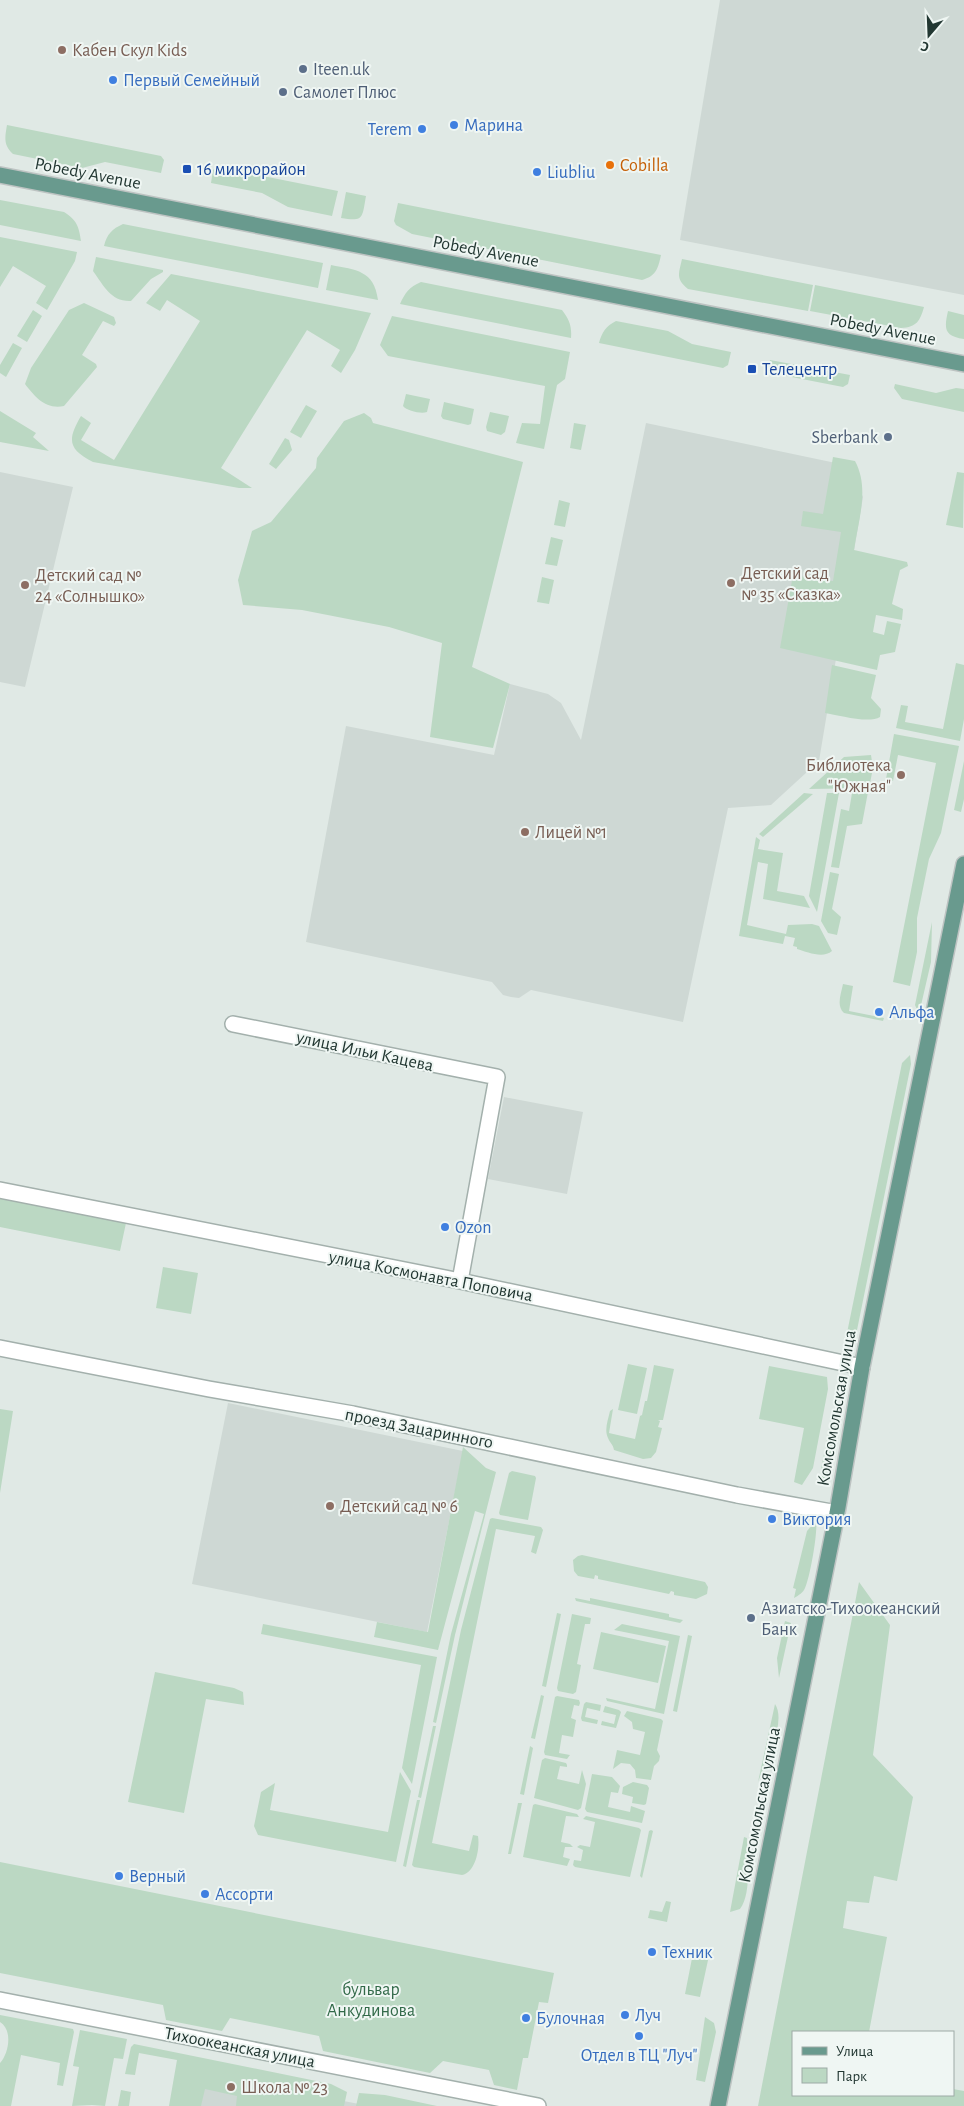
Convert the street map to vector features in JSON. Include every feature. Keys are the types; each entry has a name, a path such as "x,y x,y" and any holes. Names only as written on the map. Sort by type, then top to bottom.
{"main road":[{"name":"Pobedy Avenue","path":"0,174 964,364"},
{"name":"Комсомольская улица","path":"718,2106 837,1513 862,1366 964,864"}],"street":[{"name":"улица Ильи Кацева","path":"233,1024 497,1077 460,1281"},
{"name":"улица Космонавта Поповича","path":"0,1190 460,1281 862,1366"},
{"name":"проезд Зацаринного","path":"0,1348 209,1389 353,1414 736,1495 837,1513"},
{"name":"Тихоокеанская улица","path":"0,2000 538,2106"}],"shaded area":[{"path":"720,0 964,0 964,295 680,240"},
{"path":"646,423 850,466 863,497 819,761 771,805 728,808 683,1022 531,990 519,998 511,997 503,995 492,982 306,942 346,726 494,755 510,684 548,694 561,703 581,740"},
{"name":"Детский сад № 24 «Солнышко»","path":"0,472 73,487 25,687 0,682"},
{"path":"504,1097 583,1112 567,1194 488,1179"},
{"name":"Детский сад № 6","path":"228,1403 463,1451 427,1632 192,1584"},
{"name":"Школа № 23","path":"193,2071 369,2106 186,2106"}],"green space":[{"path":"7,125 161,156 164,160 161,173 105,162 82,168 13,154 6,144"},
{"path":"217,167 338,191 332,216 288,207 262,193 211,183 213,170"},
{"path":"346,192 366,196 361,217 358,219 341,218"},
{"path":"0,200 64,212 77,224 81,241 0,225"},
{"path":"398,203 661,255 656,271 642,280 412,234 396,225 394,221"},
{"path":"123,224 323,263 318,288 104,246 110,232"},
{"path":"0,237 77,252 75,261 47,310 36,303 46,286 13,266 0,287"},
{"path":"96,257 163,270 163,272 151,279 131,301 124,301 113,296 93,271"},
{"path":"682,259 813,285 808,311 688,289 681,282 679,276"},
{"path":"331,265 356,270 368,277 376,290 378,300 326,290"},
{"path":"171,274 371,313 355,350 341,373 331,366 340,350 307,330 221,468 252,488 239,488 93,462 79,453 72,443 73,431 81,416 91,423 81,440 114,460 200,321 167,300 160,311 146,303"},
{"path":"421,282 562,310 570,323 571,338 400,304 408,291"},
{"path":"815,285 924,307 921,316 914,325 901,328 810,311"},
{"path":"84,303 114,317 116,323 114,326 103,321 82,355 96,364 97,367 64,406 58,407 46,404 37,398 25,384 31,368 69,310"},
{"path":"33,310 42,316 27,342 17,336"},
{"path":"948,311 964,315 964,339 957,338 947,331"},
{"path":"392,316 570,352 565,379 557,385 544,449 516,443 522,423 540,424 545,386 388,356 380,345"},
{"path":"616,321 668,331 692,344 731,352 728,365 723,368 599,343 605,330"},
{"path":"13,343 22,348 6,377 0,373 0,365"},
{"path":"770,360 850,375 848,384 843,387 771,373 769,369"},
{"path":"895,384 936,393 956,388 964,389 964,412 902,399 894,388"},
{"path":"406,394 430,399 427,412 414,412 405,408 403,406"},
{"path":"444,402 474,409 471,424 468,425 443,419 441,416"},
{"path":"306,405 317,411 301,438 290,432"},
{"path":"0,411 36,433 33,437 49,451 0,442"},
{"path":"490,412 509,416 505,432 501,435 487,431 486,427"},
{"path":"364,413 371,418 373,423 523,462 472,667 510,684 493,748 430,737 442,643 389,627 302,610 243,605 238,580 252,531 271,522 316,468 317,458 344,421"},
{"path":"574,423 586,425 581,450 570,448"},
{"path":"285,438 289,440 292,450 276,469 269,464"},
{"path":"833,457 855,461 862,483 862,505 854,550 907,562 908,566 900,570 892,604 903,609 902,620 876,615 873,632 884,635 887,621 901,624 895,652 880,655 877,670 780,648 793,575 833,581 841,532 801,526 803,511 823,514"},
{"path":"957,472 964,473 963,528 946,525"},
{"path":"559,500 570,503 565,527 554,525"},
{"path":"551,537 563,540 557,566 545,564"},
{"path":"542,577 554,580 549,604 537,602"},
{"path":"956,663 964,665 964,719 960,741 896,728 901,705 908,706 905,722 943,729"},
{"path":"832,665 876,675 871,698 881,709 880,717 869,720 825,713"},
{"path":"894,734 959,746 941,833 929,859 917,918 917,952 910,986 893,982 936,763 898,755 893,781 886,779"},
{"path":"871,755 873,768 869,788 809,789 844,757"},
{"path":"964,761 964,799 961,812 954,810"},
{"path":"868,792 862,824 847,826 839,868 831,867 841,809 849,811 852,793"},
{"path":"804,793 813,794 763,837 759,834"},
{"path":"827,793 839,793 817,912 809,896"},
{"path":"756,837 760,840 758,849 783,853 777,891 804,896 810,908 763,899 768,864 758,862 747,925 786,934 788,925 812,924 819,926 832,951 820,955 805,952 793,946 795,938 785,936 783,944 739,936"},
{"path":"830,872 839,874 832,909 841,917 837,935 828,933 821,921"},
{"path":"932,922 931,962 919,1014 915,1005"},
{"path":"843,984 853,986 849,1011 884,1018 883,1021 844,1013 840,1007"},
{"path":"910,1055 911,1064 856,1335 852,1341 847,1333 902,1063"},
{"path":"0,1198 126,1223 120,1251 0,1227"},
{"path":"163,1267 198,1273 191,1314 156,1308"},
{"path":"628,1364 647,1368 637,1414 618,1410"},
{"path":"654,1365 674,1369 663,1420 658,1420 660,1421 658,1427 662,1428 656,1452 651,1458 643,1459 614,1450 606,1432 610,1411 613,1409 609,1433 635,1439 640,1416 642,1415 645,1401 647,1401"},
{"path":"769,1366 827,1377 828,1389 813,1468 802,1485 794,1482 804,1428 759,1419"},
{"path":"0,1409 13,1411 0,1493"},
{"path":"833,1409 840,1411 827,1475 823,1482 821,1469"},
{"path":"463,1447 486,1468 496,1472 455,1635 436,1723 433,1722 451,1634 484,1514 475,1511 438,1650 374,1637 377,1622 428,1632"},
{"path":"512,1471 535,1476 536,1478 528,1520 500,1515 499,1513 509,1473"},
{"path":"490,1519 541,1527 543,1530 536,1554 531,1552 535,1536 496,1529 432,1843 469,1851 473,1835 478,1836 478,1853 474,1865 467,1873 462,1875 414,1867 412,1865 461,1630"},
{"path":"816,1521 815,1544 807,1582 801,1594 794,1598 796,1589 793,1588 807,1531"},
{"path":"582,1555 705,1582 708,1587 707,1594 696,1599 674,1595 674,1592 671,1591 669,1594 598,1579 598,1576 595,1575 594,1579 578,1576 574,1571 573,1560"},
{"path":"859,1582 890,1625 873,1755 913,1797 897,1881 874,1876 869,1903 847,1901 843,1928 887,1937 869,2031 792,2031 792,2096 954,2096 954,2089 964,2091 964,2106 758,2106"},
{"path":"575,1598 590,1601 590,1598 669,1614 669,1617 683,1620 680,1623 576,1601"},
{"path":"557,1613 561,1614 546,1687 542,1686"},
{"path":"572,1614 591,1618 590,1624 585,1624 577,1664 581,1665 576,1692 573,1694 558,1691 557,1688"},
{"path":"785,1621 791,1623 779,1678 777,1658"},
{"path":"263,1624 437,1657 412,1784 402,1768 421,1665 261,1634"},
{"path":"622,1624 680,1636 664,1714 607,1701 606,1698 655,1709 669,1641 614,1630"},
{"path":"601,1632 666,1646 658,1683 593,1669"},
{"path":"688,1635 692,1636 677,1712 673,1711"},
{"path":"155,1672 234,1688 243,1692 244,1705 206,1699 184,1813 128,1802"},
{"path":"541,1695 544,1696 535,1739 531,1738"},
{"path":"555,1697 579,1700 580,1703 579,1706 574,1705 571,1718 576,1720 573,1737 562,1735 559,1753 570,1755 567,1759 545,1755 544,1752"},
{"path":"586,1702 601,1705 600,1711 587,1708 585,1717 598,1720 597,1724 582,1721 581,1718"},
{"path":"775,1704 778,1712 777,1732 758,1782"},
{"path":"605,1706 621,1712 616,1728 601,1725 602,1721 614,1724 616,1715 603,1712"},
{"path":"627,1711 663,1721 657,1750 660,1756 659,1761 654,1766 651,1780 636,1778 635,1770 630,1764 621,1763 613,1769 617,1750 640,1755 645,1732 633,1729 632,1722 624,1716"},
{"path":"433,1726 436,1726 421,1798 418,1797"},
{"path":"530,1746 533,1748 524,1795 520,1794"},
{"path":"545,1758 566,1763 567,1767 560,1766 557,1779 579,1784 582,1770 586,1784 581,1808 578,1810 534,1798 542,1760"},
{"path":"400,1772 411,1791 396,1862 258,1835 254,1826 261,1792 275,1783 270,1810 388,1832"},
{"path":"592,1774 612,1777 620,1786 618,1793 611,1792 608,1807 630,1812 631,1806 645,1811 642,1823 587,1812 585,1809"},
{"path":"633,1782 647,1785 649,1788 646,1804 632,1803 633,1797 622,1794 623,1787"},
{"path":"417,1800 420,1800 406,1867 403,1866"},
{"path":"518,1803 522,1803 511,1854 508,1854"},
{"path":"533,1805 577,1814 579,1817 566,1816 561,1842 570,1844 573,1847 565,1847 563,1857 570,1859 567,1866 523,1857"},
{"path":"586,1816 641,1830 630,1877 575,1867 573,1865 574,1860 581,1861 583,1850 577,1847 580,1845 590,1847 595,1822 583,1819"},
{"path":"649,1831 653,1831 642,1878 640,1876"},
{"path":"744,1837 747,1838 748,1875 746,1894 740,1909 730,1912"},
{"name":"бульвар Анкудинова","path":"0,1862 554,1973 548,2003 539,2002 528,2058 523,2058 517,2090 494,2085 489,2070 443,2061 430,2073 323,2051 319,2036 230,2018 222,2031 166,2020 163,2005 0,1973"},
{"path":"666,1901 671,1902 667,1922 648,1918 650,1910 662,1912"},
{"path":"694,1948 710,1951 700,1997 685,1994"},
{"path":"0,2015 73,2029 74,2032 63,2086 57,2085 60,2063 21,2055 11,2106 0,2106 0,2063 6,2054 8,2036 7,2030 0,2022"},
{"path":"705,2017 714,2023 716,2032 705,2082 696,2080"},
{"path":"80,2030 127,2039 123,2059 114,2058 105,2106 72,2106 79,2067 73,2066"},
{"path":"134,2044 331,2084 347,2092 344,2106 236,2106 237,2096 205,2089 201,2106 169,2106 177,2060 139,2053 135,2075 125,2074 131,2047"},
{"path":"121,2090 131,2092 129,2106 118,2106"},
{"path":"359,2093 385,2095 437,2106 356,2106"}],"place":[{"name":"Кабен Скул Kids","path":"62,50"},
{"name":"Iteen.uk","path":"303,69"},
{"name":"Первый Семейный","path":"113,80"},
{"name":"Самолет Плюс","path":"283,92"},
{"name":"Марина","path":"454,125"},
{"name":"Terem","path":"422,129"},
{"name":"Cobilla","path":"610,165"},
{"name":"16 микрорайон","path":"187,169"},
{"name":"Liubliu","path":"537,172"},
{"name":"Телецентр","path":"752,369"},
{"name":"Sberbank","path":"888,437"},
{"name":"Детский сад № 35 «Сказка»","path":"731,583"},
{"name":"Детский сад № 24 «Солнышко»","path":"25,585"},
{"name":"Библиотека \"Южная\"","path":"901,775"},
{"name":"Лицей №1","path":"525,832"},
{"name":"Альфа","path":"879,1012"},
{"name":"Ozon","path":"445,1227"},
{"name":"Детский сад № 6","path":"330,1506"},
{"name":"Виктория","path":"772,1519"},
{"name":"Азиатско-Тихоокеанский Банк","path":"751,1618"},
{"name":"Верный","path":"119,1876"},
{"name":"Ассорти","path":"205,1894"},
{"name":"Техник","path":"652,1952"},
{"name":"Луч","path":"625,2015"},
{"name":"Булочная","path":"526,2018"},
{"name":"Отдел в ТЦ \"Луч\"","path":"639,2036"},
{"name":"Школа № 23","path":"231,2087"}]}
